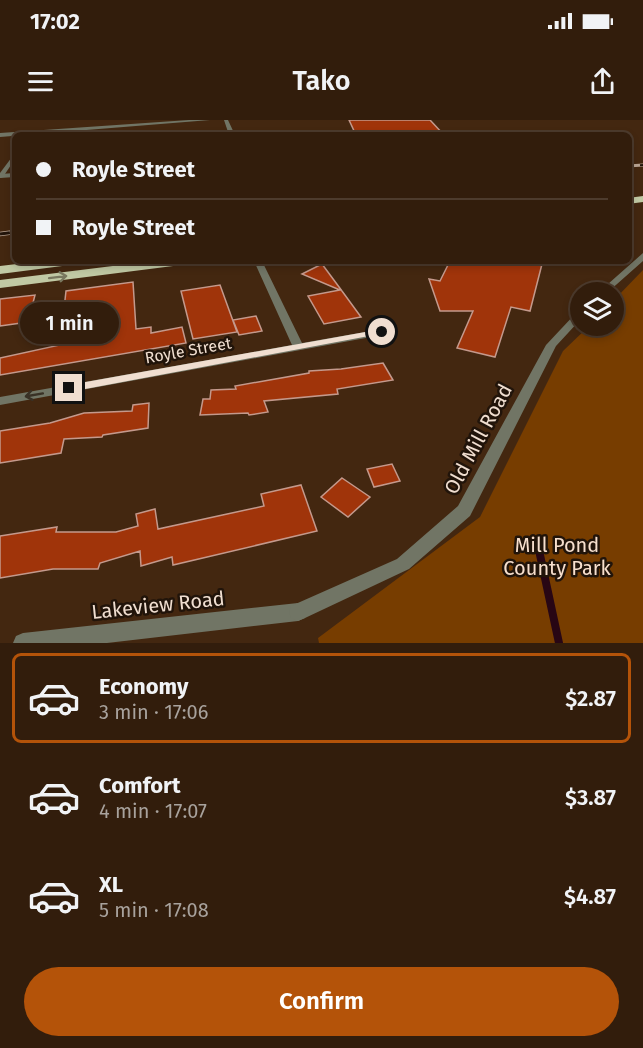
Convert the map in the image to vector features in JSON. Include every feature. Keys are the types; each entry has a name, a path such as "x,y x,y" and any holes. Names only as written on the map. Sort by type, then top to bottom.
{"highway":[{"path":"0,270 47,264"},
{"path":"0,284 157,264"}],"street":[{"path":"55,132 208,120"},
{"path":"0,176 12,159"},
{"path":"614,282 643,256"},
{"path":"259,264 298,347"},
{"name":"Old Mill Road","path":"298,612 403,564 464,511 551,345 570,325"},
{"name":"Royle Street","path":"0,401 382,332"},
{"name":"Lakeview Road","path":"23,643 298,612"}],"green space":[{"name":"Mill Pond County Park","path":"643,270 643,643 319,643 318,638 480,517 563,351 579,336 624,336 624,290"}],"building":[{"path":"349,120 430,120 441,132 355,132"},
{"path":"322,264 361,317 324,324 308,296 340,290 302,274"},
{"path":"448,264 542,264 530,311 511,307 495,357 457,348 473,311 440,311 429,279 440,281"},
{"path":"133,282 136,329 151,327 151,333 182,327 186,343 0,375 0,358 60,345 66,291"},
{"path":"220,285 237,332 193,339 181,291"},
{"path":"35,295 28,322 0,326 0,299"},
{"path":"256,316 262,331 239,335 233,320"},
{"path":"383,363 393,380 337,389 338,394 264,401 268,412 249,415 248,413 200,415 203,399 210,399 211,390 236,389 235,386 309,373 309,371"},
{"path":"149,403 148,428 102,437 64,439 61,453 0,463 0,431 50,423 84,413 132,411 133,405"},
{"path":"392,464 400,481 374,487 367,469"},
{"path":"342,478 370,497 348,517 321,497"},
{"path":"301,485 317,531 173,565 172,557 141,566 140,551 100,563 98,569 53,569 0,578 0,536 57,527 56,532 116,532 138,526 136,514 155,509 158,529 264,506 261,494"}],"waterway":[{"path":"537,541 559,643"}],"railway":[{"path":"632,166 643,165"},
{"path":"0,234 12,232"}],"route":[{"path":"69,388 382,332"}]}
